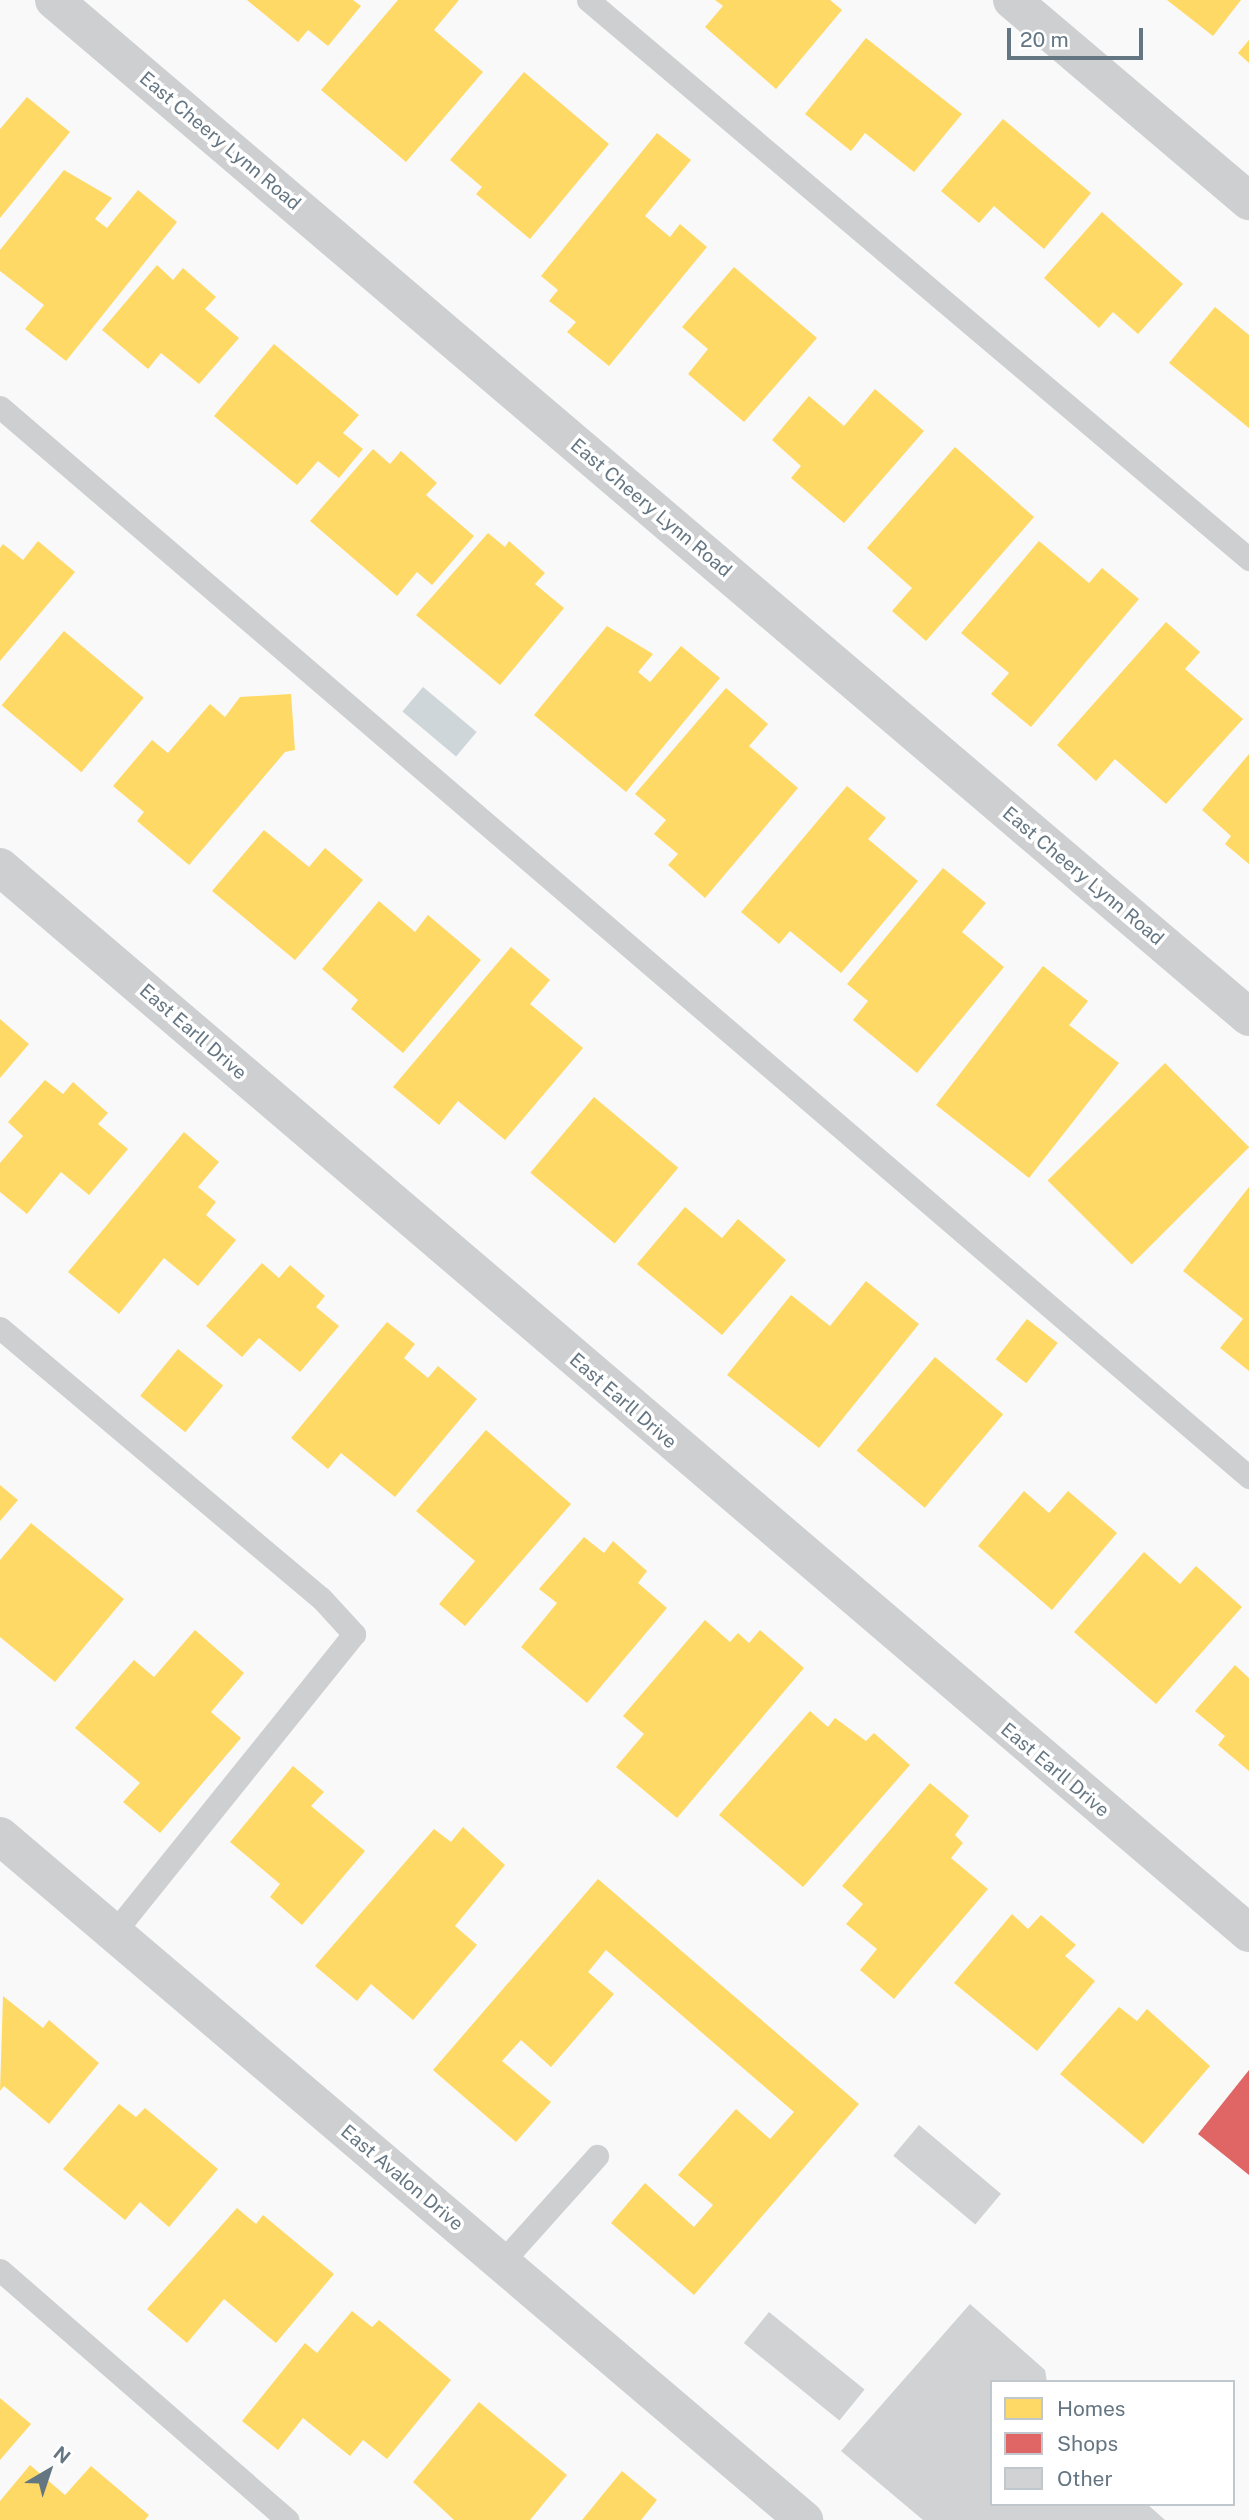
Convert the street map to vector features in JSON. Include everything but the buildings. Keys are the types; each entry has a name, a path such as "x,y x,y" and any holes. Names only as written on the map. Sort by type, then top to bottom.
{"street":[{"name":"East Cheery Lynn Road","path":"54,0 1249,1017"},
{"path":"1013,0 1249,201"},
{"name":"East Earll Drive","path":"0,867 1249,1933"},
{"name":"East Avalon Drive","path":"0,1836 804,2520"}],"lane":[{"path":"588,0 1249,559"},
{"path":"0,407 1249,1477"},
{"path":"0,1328 321,1598 354,1634 113,1934"},
{"path":"501,2263 597,2156"},
{"path":"0,2270 288,2520"}],"shaded area":[{"path":"423,687 477,732 456,757 402,712"}]}
